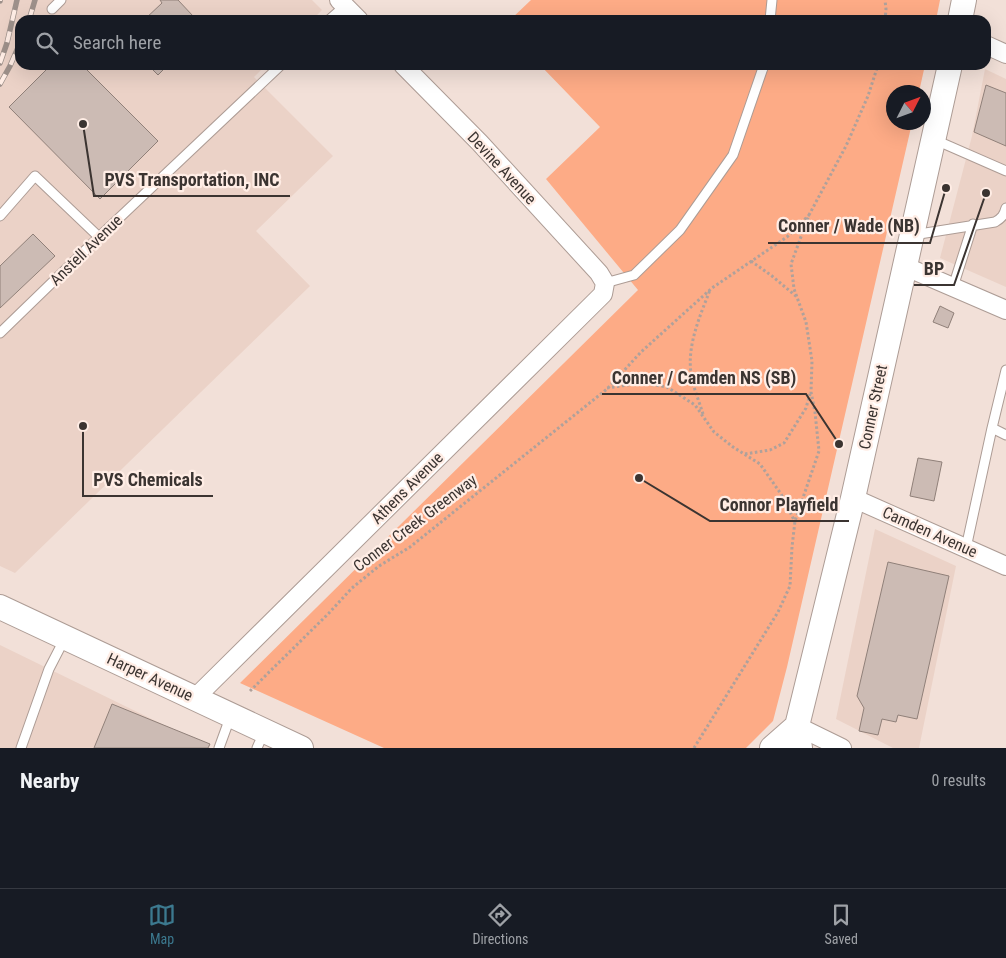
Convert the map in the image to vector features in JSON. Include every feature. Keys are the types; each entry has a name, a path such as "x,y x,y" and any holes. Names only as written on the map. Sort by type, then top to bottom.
{"main road":[{"path":"961,15 964,0"},
{"name":"Conner Street","path":"799,737 949,70"},
{"name":"Harper Avenue","path":"0,607 231,715 261,739 301,748"},
{"path":"772,748 799,737"}],"street":[{"path":"342,3 354,15"},
{"path":"991,47 1006,54"},
{"name":"Devine Avenue","path":"408,70 480,143 602,278"},
{"path":"904,266 1006,310"},
{"name":"Athens Avenue","path":"195,698 603,294 602,278"},
{"name":"Camden Avenue","path":"853,498 1006,566"},
{"path":"799,737 842,748"}],"lane":[{"path":"52,9 61,0"},
{"path":"770,15 772,0"},
{"path":"333,15 342,3"},
{"name":"Anstell Avenue","path":"0,333 277,70"},
{"path":"602,278 634,275 680,230 733,156 762,70"},
{"path":"933,138 1006,171"},
{"path":"0,216 35,176 99,237"},
{"path":"911,235 995,222 1001,219 1006,208"},
{"path":"953,287 973,224"},
{"path":"966,548 1006,370"},
{"path":"992,428 1006,434"},
{"path":"21,748 49,669 65,637"},
{"path":"219,748 231,715"}],"path":[{"path":"885,0 885,15"},
{"name":"Conner Creek Greenway","path":"744,454 770,450 784,443 806,408 810,392 812,361 806,322 794,289 791,264 809,216 846,146 868,96 876,70"},
{"name":"Conner Creek Greenway","path":"250,691 330,613 352,588 379,566 410,547 607,388 641,352 710,290 787,237 809,216"},
{"name":"Conner Creek Greenway","path":"751,261 797,298"},
{"path":"704,418 691,372 691,346 698,320 710,290"},
{"path":"607,388 641,383 667,387 695,405 714,432 760,464 781,494 795,520"},
{"name":"Conner Creek Greenway","path":"694,748 778,612 790,586 795,520 819,450 815,412 810,392"}],"shaded area":[{"path":"0,0 312,0 322,10 317,15 15,15 15,70 261,70 254,77 333,156 256,231 310,286 15,573 0,566"},
{"path":"531,0 940,0 937,15 515,15"},
{"path":"545,70 924,70 921,85 886,85 886,130 910,130 773,721 746,748 384,748 240,683 638,290 546,179 600,127"},
{"path":"985,70 987,70 1006,79 1006,287 940,258 972,136"},
{"path":"875,529 956,566 919,748 893,748 836,719"},
{"path":"0,645 43,666 211,748 0,748"}],"building":[{"path":"160,0 178,0 192,15 149,15 162,3"},
{"path":"46,70 87,70 158,141 100,199 9,107"},
{"path":"153,70 163,70 158,75"},
{"path":"986,85 1006,93 1006,146 974,132"},
{"path":"33,234 55,256 0,308 0,266"},
{"path":"940,306 954,313 948,328 933,322"},
{"path":"918,458 942,462 934,501 910,496"},
{"path":"888,562 949,576 917,719 898,715 896,722 882,719 878,735 859,731 864,708 857,696"},
{"path":"112,704 210,744 208,748 94,748"}],"railway":[{"path":"0,63 7,43 17,0"},
{"path":"30,15 35,0"},
{"path":"0,84 15,54"}],"place":[{"name":"PVS Transportation, INC","path":"83,124"},
{"name":"Conner / Wade (NB)","path":"946,188"},
{"name":"BP","path":"986,193"},
{"name":"PVS Chemicals","path":"83,426"},
{"name":"Conner / Camden NS (SB)","path":"839,444"},
{"name":"Connor Playfield","path":"639,478"}]}
